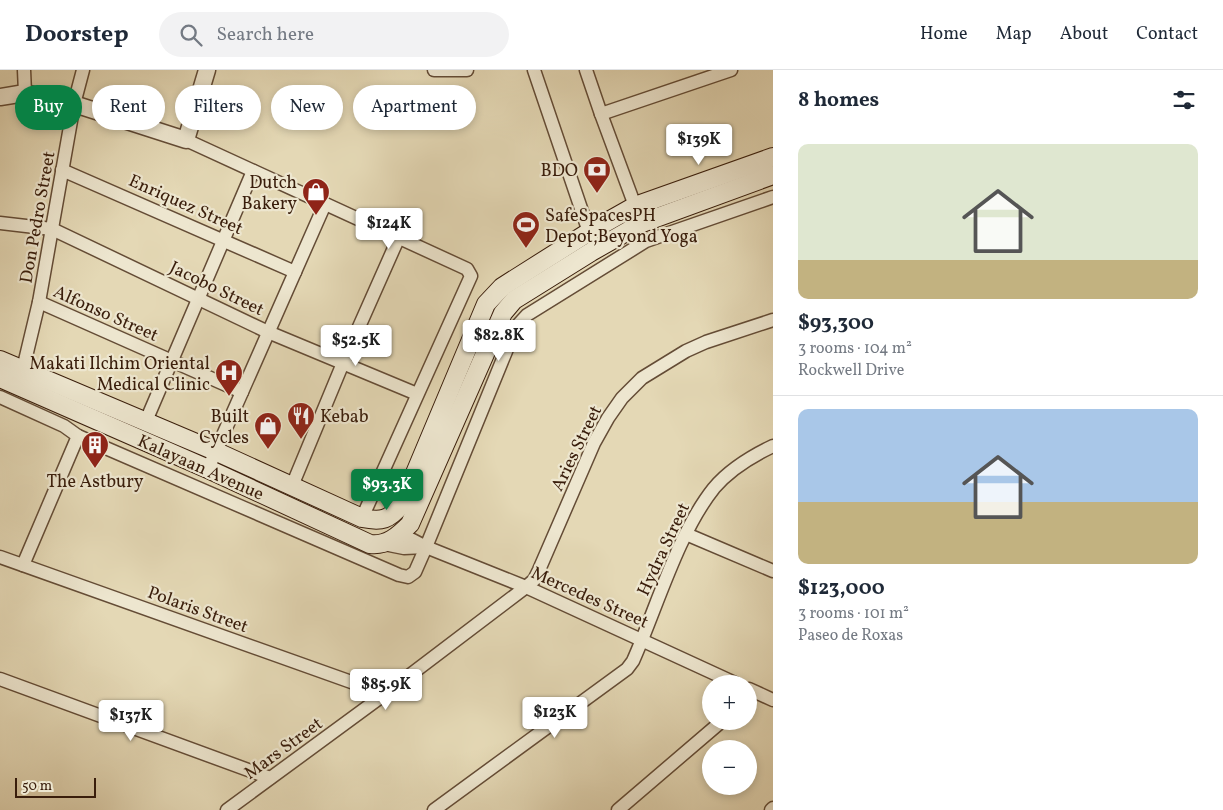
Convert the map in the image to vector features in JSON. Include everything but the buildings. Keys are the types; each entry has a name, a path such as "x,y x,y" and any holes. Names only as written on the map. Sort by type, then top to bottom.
{"main road":[{"path":"369,519 387,518 402,504 486,304 502,287 589,232 635,206 773,157"},
{"path":"384,544 401,534 410,524 503,313 514,300 642,223 773,175"},
{"name":"Kalayaan Avenue","path":"0,360 146,421 401,534"},
{"name":"Kalayaan Avenue","path":"0,378 208,469 370,544 384,544"}],"street":[{"path":"24,70 25,85"},
{"name":"Don Pedro Street","path":"79,85 83,70"},
{"path":"186,140 207,70"},
{"path":"434,70 467,70"},
{"path":"534,70 589,232"},
{"path":"586,70 642,223"},
{"path":"601,114 731,70"},
{"path":"0,97 15,94"},
{"path":"82,107 186,140 469,272 470,276 417,394 369,519"},
{"name":"Don Pedro Street","path":"23,369 39,302 69,130"},
{"name":"Enriquez Street","path":"62,170 295,272"},
{"path":"146,421 253,170"},
{"path":"0,398 64,426 78,436 398,575 408,577 414,572 426,547 516,327 527,315 646,241 773,196"},
{"path":"208,469 325,204"},
{"name":"Jacobo Street","path":"0,223 52,228 268,332 417,394"},
{"path":"292,486 343,363 398,239"},
{"name":"Alfonso Street","path":"39,302 242,392"},
{"name":"Aries Street","path":"526,587 534,580 539,570 594,443 622,398 642,378 686,351 706,342 773,320"},
{"path":"23,565 78,436"},
{"name":"Hydra Street","path":"434,810 627,669 633,661 686,534 700,509 715,487 736,467 754,455 773,446"},
{"name":"Mercedes Street","path":"401,534 426,547 526,587 718,675"},
{"path":"686,534 773,571"},
{"name":"Mercedes Street","path":"384,544 404,548 426,547"},
{"name":"Polaris Street","path":"0,558 385,694"},
{"name":"Mars Street","path":"227,810 526,587"},
{"path":"0,679 270,778"},
{"path":"757,695 773,700"},
{"path":"618,810 711,730"}],"place":[{"name":"BDO","path":"597,194"},
{"name":"Dutch Bakery","path":"316,216"},
{"name":"SafeSpacesPH Depot;Beyond Yoga","path":"526,249"},
{"name":"Makati Ilchim Oriental Medical Clinic","path":"229,397"},
{"name":"Kebab","path":"301,440"},
{"name":"Built Cycles","path":"268,450"},
{"name":"The Astbury","path":"95,469"}]}
